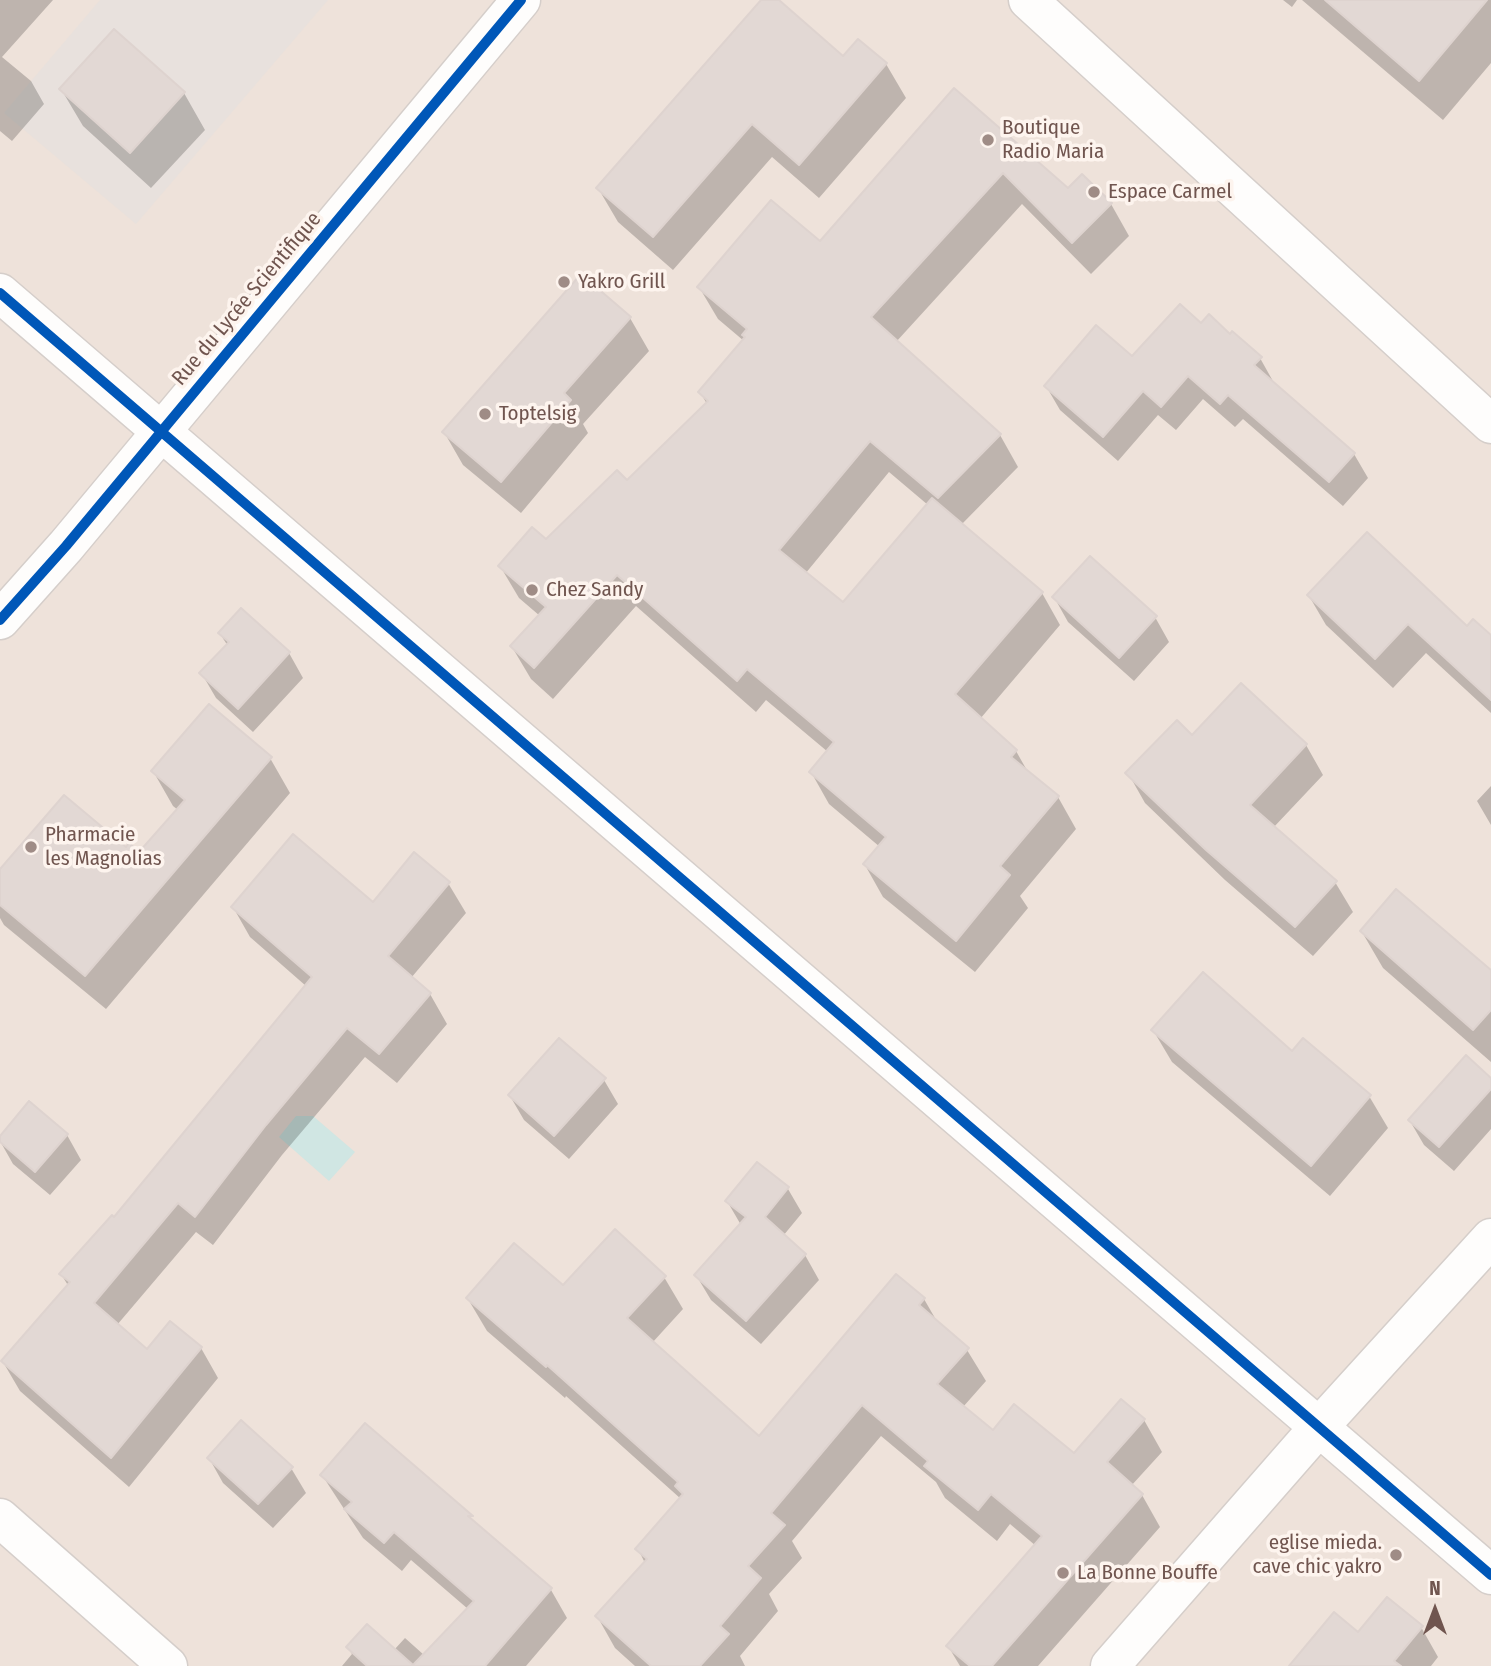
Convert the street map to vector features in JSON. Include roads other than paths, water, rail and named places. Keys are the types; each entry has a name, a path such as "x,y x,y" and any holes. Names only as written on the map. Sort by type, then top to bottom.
{"street":[{"name":"Rue du Lycée Scientifique","path":"0,620 66,546 521,0"},
{"path":"1028,0 1491,424"},
{"path":"0,292 1491,1575"},
{"path":"1110,1666 1319,1427 1491,1238"},
{"path":"0,1518 168,1666"}],"place":[{"name":"Boutique Radio Maria","path":"988,140"},
{"name":"Espace Carmel","path":"1094,192"},
{"name":"Yakro Grill","path":"564,282"},
{"name":"Toptelsig","path":"485,414"},
{"name":"Chez Sandy","path":"532,590"},
{"name":"Pharmacie les Magnolias","path":"31,847"},
{"name":"eglise mieda. cave chic yakro","path":"1396,1555"},
{"name":"La Bonne Bouffe","path":"1063,1573"}]}
